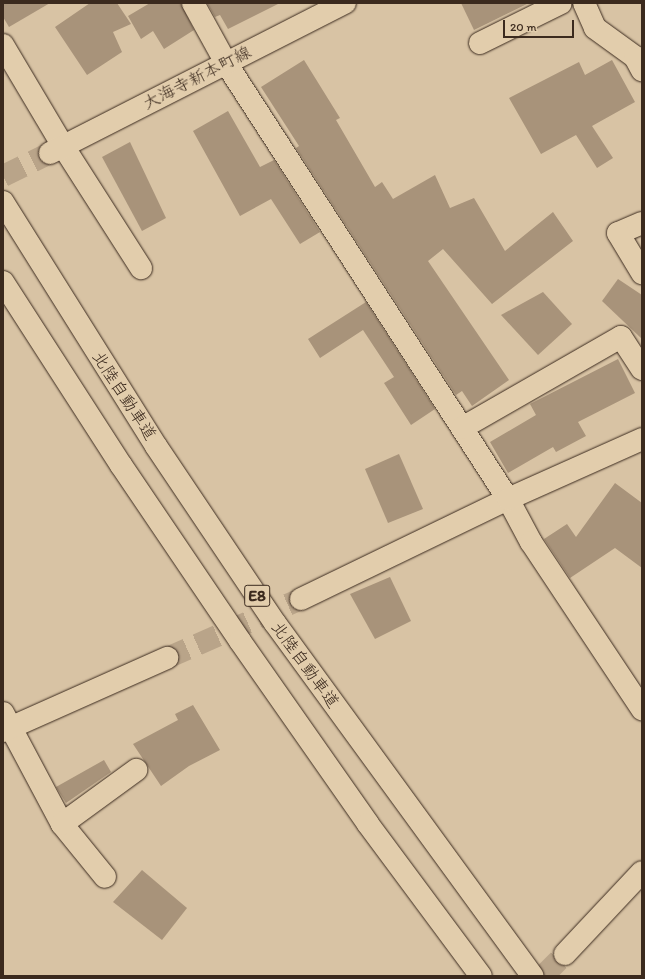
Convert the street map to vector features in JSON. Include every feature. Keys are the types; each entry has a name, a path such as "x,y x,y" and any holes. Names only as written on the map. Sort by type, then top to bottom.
{"main road":[{"path":"193,3 226,63 508,499 531,542 642,709"},
{"name":"大海寺新本町線","path":"56,150 345,3"},
{"path":"480,43 561,3"},
{"path":"584,3 595,28 635,56 642,70"},
{"path":"3,45 56,150 141,268"},
{"name":"北陸自動車道","path":"3,202 156,446 274,623 532,976"},
{"path":"642,222 618,233 642,273"},
{"name":"E8","path":"3,282 120,465 240,642 368,824 481,976"},
{"path":"462,428 620,337 642,369"},
{"path":"301,599 508,499 642,438"},
{"path":"105,877 62,824 5,724 167,658"},
{"path":"62,824 136,770"},
{"path":"564,954 642,872"}],"building":[{"path":"3,3 50,3 9,27 3,17"},
{"path":"90,3 117,3 131,24 113,32 122,52 87,75 55,27"},
{"path":"150,3 181,3 194,30 164,49 153,31 141,39 128,16"},
{"path":"207,3 280,3 228,29 220,15 215,17"},
{"path":"461,3 529,3 474,30"},
{"path":"304,60 340,118 336,120 375,187 382,182 393,199 435,175 450,208 474,198 505,251 553,212 573,241 492,304 443,249 428,261 509,380 472,406 462,391 456,395 296,148 299,146 261,87"},
{"path":"612,60 635,102 592,126 613,158 597,168 576,135 541,154 509,98 579,62 585,75"},
{"path":"228,111 260,167 274,160 320,232 300,244 271,199 240,216 193,131"},
{"path":"130,142 166,218 142,231 102,157"},
{"path":"618,279 642,295 642,339 602,301"},
{"path":"543,292 572,324 538,355 501,315"},
{"path":"366,302 435,409 411,425 384,383 394,377 363,330 320,358 308,339"},
{"path":"618,359 635,393 578,422 586,436 556,452 553,447 508,473 490,442 536,415 530,404"},
{"path":"399,454 423,509 388,523 365,469"},
{"path":"615,483 642,503 642,568 615,548 570,578 544,539 567,524 576,537"},
{"path":"390,577 411,621 375,639 350,594"},
{"path":"193,705 220,750 189,766 161,786 133,744 178,720 175,714"},
{"path":"104,760 111,772 66,803 56,787"},
{"path":"142,870 187,908 162,940 113,902"}],"tunnel":[{"path":"3,176 50,153"},
{"path":"167,658 301,599"},
{"path":"543,976 565,954"}]}
